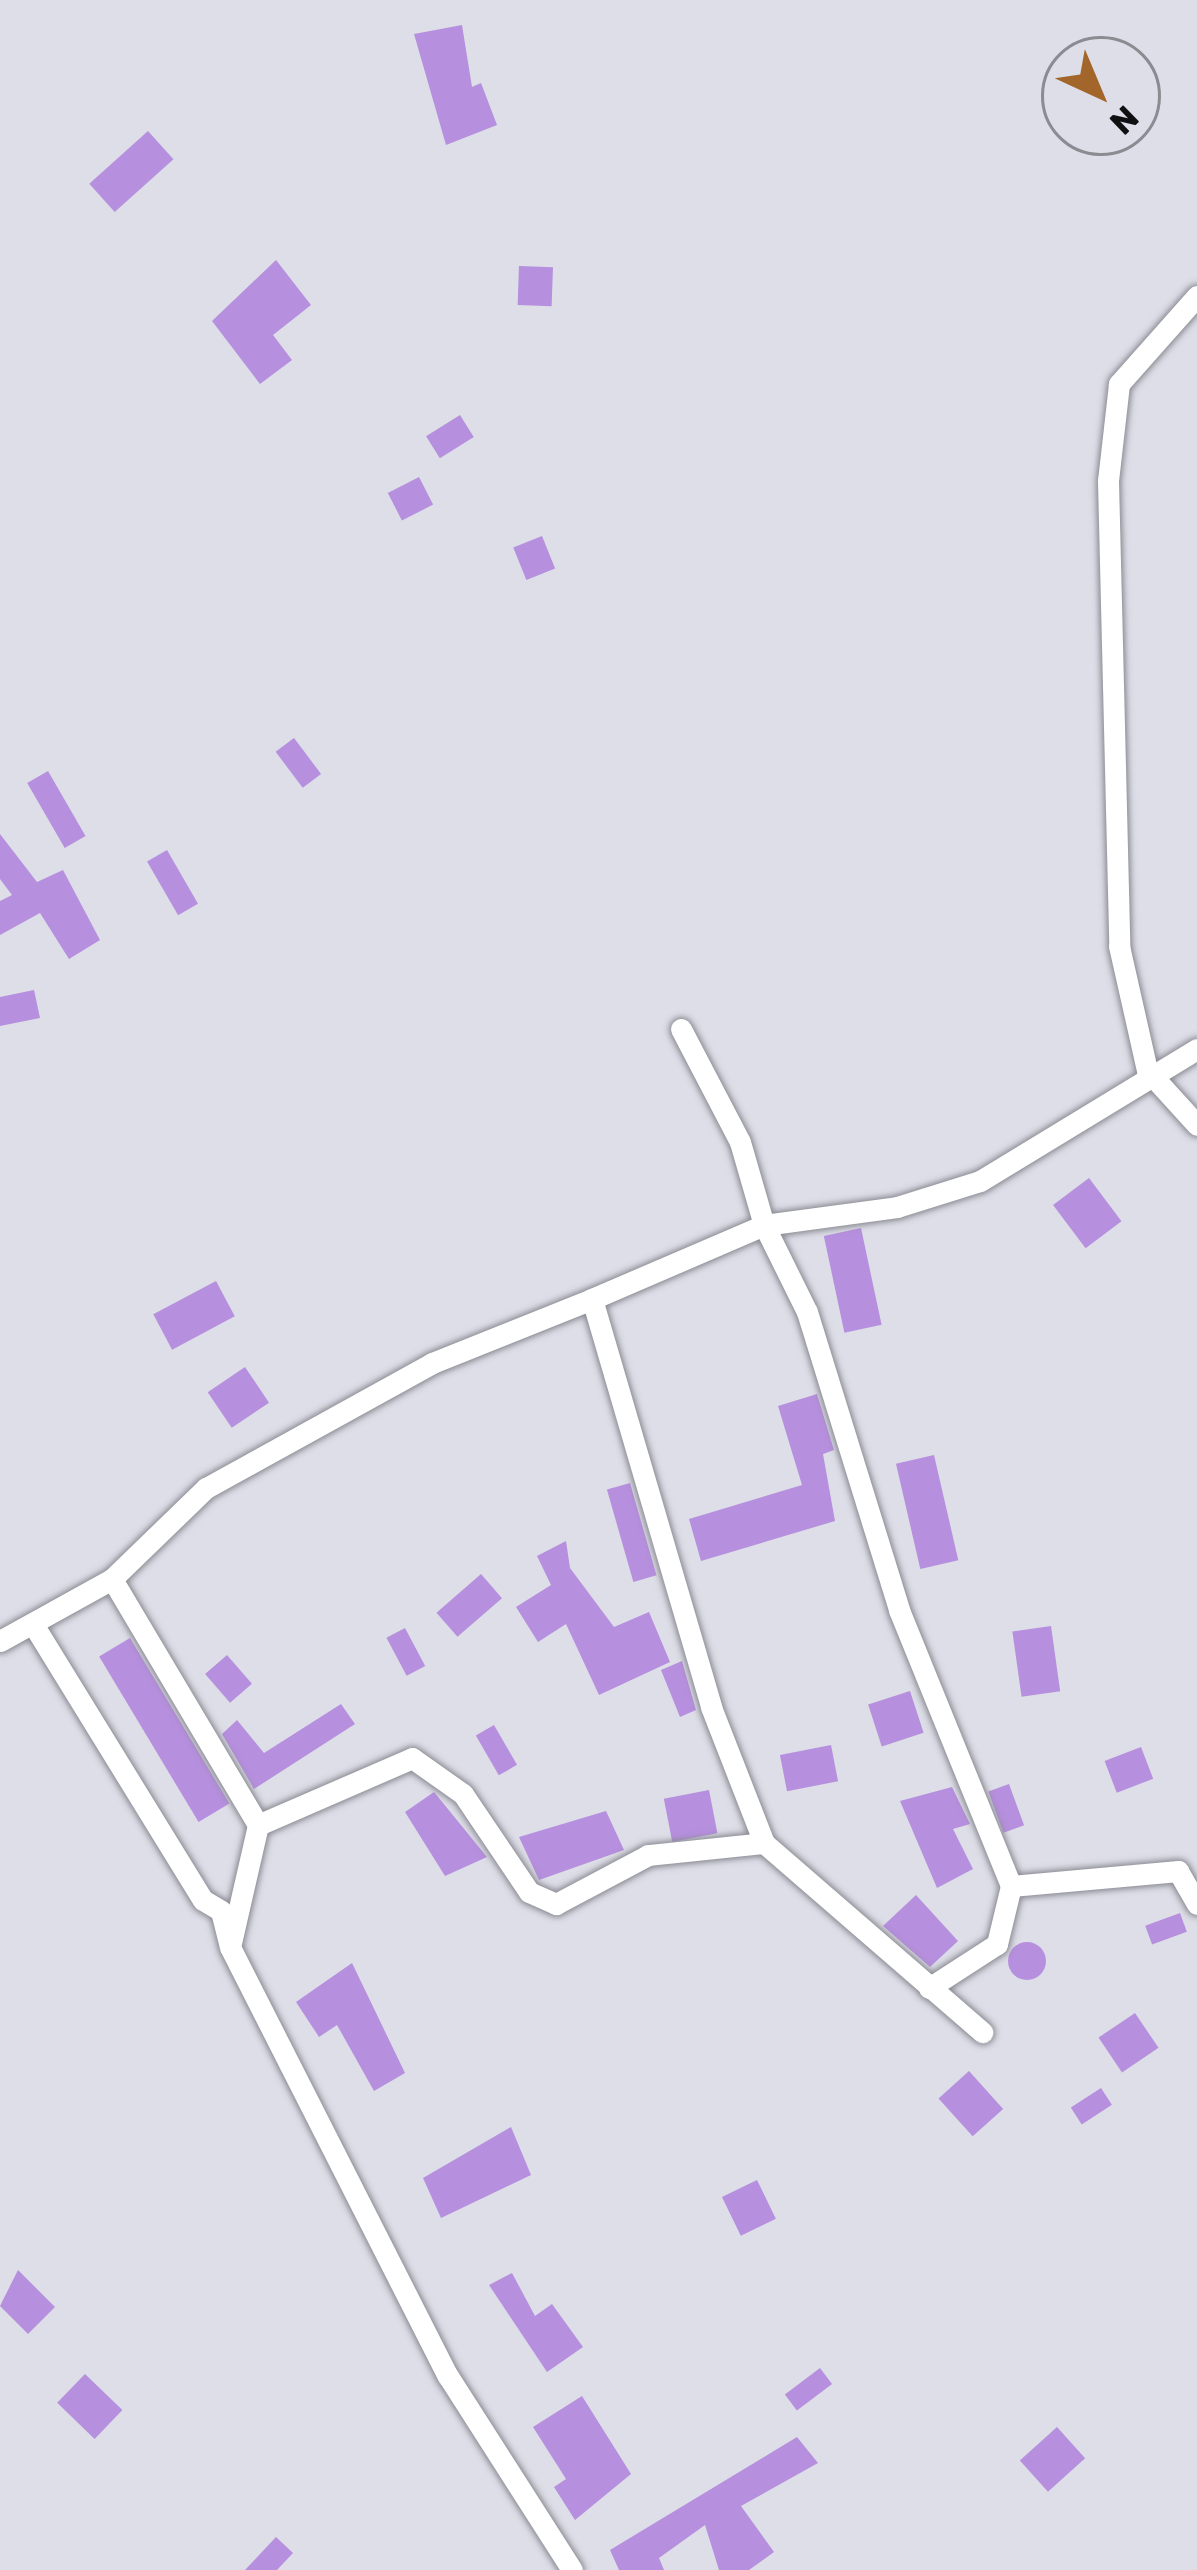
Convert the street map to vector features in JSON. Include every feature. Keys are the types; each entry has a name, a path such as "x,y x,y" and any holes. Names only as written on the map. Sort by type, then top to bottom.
{"street":[{"path":"1197,296 1134,361 1110,421 1119,946 1148,1070 1197,1125"},
{"path":"680,1029 740,1142 764,1225 807,1312 899,1610 1011,1886 997,1944 929,1988"},
{"path":"0,1641 36,1629 112,1579 206,1488 432,1363 764,1225 980,1181 1148,1070 1197,1049"},
{"path":"592,1299 711,1707 764,1844 982,2032"},
{"path":"112,1579 258,1825 230,1947"},
{"path":"36,1629 203,1900 221,1911 230,1947 306,2078 415,2315 566,2566"},
{"path":"258,1825 412,1758 463,1794 529,1892 556,1904 648,1855 764,1844"},
{"path":"1011,1886 1178,1871 1197,1904"}],"building":[{"path":"462,25 472,87 481,83 497,125 446,145 414,34"},
{"path":"148,131 173,159 115,212 89,184"},
{"path":"276,260 311,305 273,335 292,360 260,384 212,321"},
{"path":"519,266 553,267 552,306 518,305"},
{"path":"460,415 474,437 440,458 426,436"},
{"path":"419,477 433,505 402,521 388,493"},
{"path":"542,536 555,568 526,580 513,548"},
{"path":"294,738 321,774 303,788 276,752"},
{"path":"48,771 86,836 65,848 27,783"},
{"path":"0,834 37,882 63,870 100,940 69,959 40,913 0,935 0,901 12,895 0,879"},
{"path":"167,850 198,904 178,915 147,862"},
{"path":"34,990 40,1018 0,1026 0,997"},
{"path":"1089,1178 1121,1221 1086,1248 1053,1205"},
{"path":"861,1228 882,1325 844,1333 824,1236"},
{"path":"216,1281 235,1316 172,1350 153,1314"},
{"path":"245,1367 269,1403 232,1428 208,1392"},
{"path":"817,1394 834,1450 823,1454 835,1521 701,1561 689,1519 802,1485 778,1406"},
{"path":"934,1455 958,1560 920,1569 896,1464"},
{"path":"630,1483 656,1575 633,1582 607,1490"},
{"path":"566,1541 570,1568 614,1627 649,1612 670,1662 599,1695 566,1624 538,1642 516,1607 551,1585 537,1556"},
{"path":"481,1574 502,1598 457,1637 436,1613"},
{"path":"1051,1626 1060,1691 1022,1697 1012,1631"},
{"path":"405,1628 425,1666 407,1676 386,1638"},
{"path":"130,1638 229,1803 199,1822 99,1657"},
{"path":"227,1655 252,1684 230,1703 205,1674"},
{"path":"682,1661 696,1710 680,1717 661,1670"},
{"path":"910,1691 924,1733 882,1746 868,1705"},
{"path":"341,1704 355,1724 254,1789 222,1734 237,1720 264,1753"},
{"path":"494,1725 517,1765 499,1775 476,1736"},
{"path":"831,1745 838,1781 787,1791 780,1755"},
{"path":"1141,1747 1153,1779 1117,1793 1105,1761"},
{"path":"1009,1784 1024,1825 1003,1833 988,1792"},
{"path":"952,1787 970,1824 953,1829 973,1869 937,1888 900,1801"},
{"path":"709,1790 717,1833 672,1842 664,1799"},
{"path":"434,1792 487,1857 445,1876 405,1812"},
{"path":"606,1811 624,1850 539,1880 519,1837"},
{"path":"916,1895 958,1941 930,1967 883,1926"},
{"path":"1180,1913 1187,1932 1152,1944 1145,1926"},
{"path":"1027,1942 1040,1948 1046,1961 1040,1974 1027,1980 1014,1974 1008,1961 1014,1948"},
{"path":"352,1963 405,2073 374,2091 337,2025 319,2037 296,2002"},
{"path":"1135,2013 1158,2048 1122,2072 1099,2038"},
{"path":"969,2071 1003,2109 973,2136 939,2098"},
{"path":"1101,2088 1112,2105 1082,2124 1071,2108"},
{"path":"511,2127 531,2175 441,2218 423,2178"},
{"path":"757,2180 776,2219 741,2236 722,2197"},
{"path":"18,2270 55,2307 28,2334 0,2306"},
{"path":"512,2273 535,2316 552,2304 583,2347 547,2372 489,2285"},
{"path":"820,2368 832,2384 797,2410 785,2394"},
{"path":"85,2374 122,2410 95,2439 57,2403"},
{"path":"582,2396 631,2474 575,2520 554,2487 566,2479 533,2427"},
{"path":"1057,2427 1085,2458 1048,2492 1020,2460"},
{"path":"797,2437 818,2463 741,2506 774,2552 749,2570 719,2570 705,2525 659,2558 664,2570 619,2570 610,2550"},
{"path":"276,2537 293,2553 277,2570 245,2570"}]}
